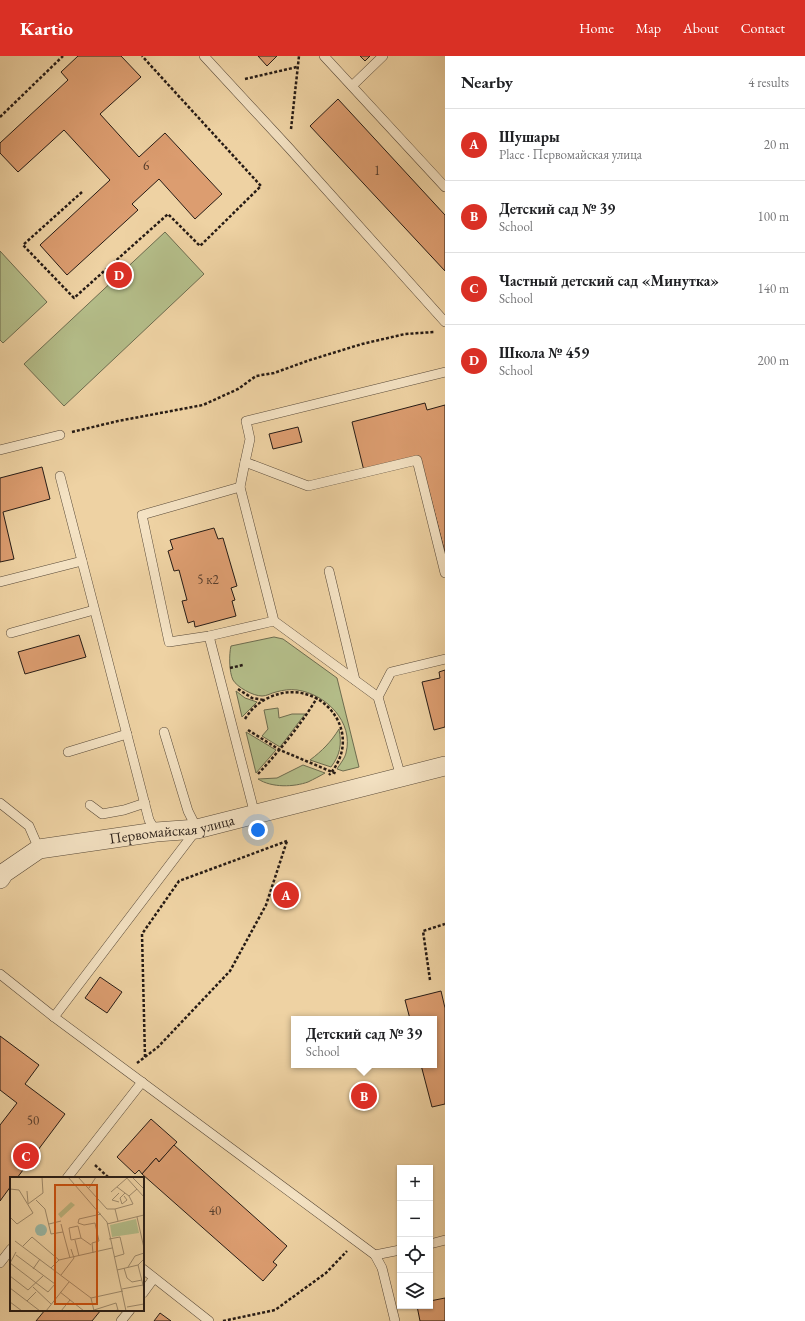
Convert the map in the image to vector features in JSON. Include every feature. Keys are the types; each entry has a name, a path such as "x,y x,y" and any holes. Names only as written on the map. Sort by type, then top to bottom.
{"street":[{"name":"Первомайская улица","path":"0,879 4,874 39,849 156,832 197,829 445,766"}],"lane":[{"path":"204,56 289,148 445,322"},
{"path":"324,56 445,187"},
{"path":"352,86 383,56"},
{"path":"401,777 378,697 274,621 240,487 250,439 246,421 445,372"},
{"path":"0,450 60,435"},
{"path":"245,462 308,486 417,460 445,573"},
{"path":"60,476 149,820 156,832"},
{"path":"240,487 142,515 169,642 209,636 274,621"},
{"path":"0,582 82,561"},
{"path":"329,571 355,680"},
{"path":"11,633 94,610"},
{"path":"209,636 255,815"},
{"path":"378,697 391,672 445,659"},
{"path":"54,1017 197,829 188,811 164,732"},
{"path":"68,752 127,734"},
{"path":"0,803 29,826 39,849"},
{"path":"90,805 102,814 124,810 145,803"},
{"path":"0,974 54,1017 375,1255 382,1268 395,1321"},
{"path":"68,1177 142,1082"},
{"path":"433,1243 445,1240"},
{"path":"0,1263 10,1250"},
{"path":"375,1255 397,1251"},
{"path":"144,1270 209,1321"},
{"path":"144,1292 154,1278"},
{"path":"121,1321 129,1311"}],"path":[{"path":"0,117 63,56"},
{"path":"82,192 23,244 74,298 168,214 200,246 261,186 142,56"},
{"path":"291,125 299,56"},
{"path":"243,79 297,67"},
{"path":"60,435 118,421 203,405 238,389 256,376 274,373 362,344 405,334 438,331"},
{"path":"228,669 243,665"},
{"path":"235,687 252,698 264,700"},
{"path":"242,726 249,713 264,700 276,694 292,692 308,694 317,698 333,713 342,735 343,743 341,757 328,776"},
{"path":"254,778 280,750 317,698"},
{"path":"248,730 280,750 343,776"},
{"path":"127,1071 158,1047 230,971 266,905 287,841 179,881 142,934 145,1057"},
{"path":"430,980 423,931 445,924"},
{"path":"84,1156 108,1177"},
{"path":"223,1321 275,1310 326,1273 351,1247"}],"green space":[{"path":"165,232 204,274 64,406 24,364"},
{"path":"0,251 47,302 3,343 0,340"},
{"path":"274,637 283,639 337,678 359,767 343,771 337,769 346,753 346,731 342,720 335,711 318,697 297,690 284,690 274,692 266,696 258,696 242,688 233,680 230,663 231,646"},
{"path":"236,691 245,698 257,702 242,717"},
{"path":"278,708 279,718 292,714 305,714 280,747 262,736 268,729 264,710"},
{"path":"339,729 340,750 331,767 310,760 326,746"},
{"path":"246,732 276,750 256,773"},
{"path":"303,765 325,773 308,782 290,786 270,784 258,779 277,778"}],"building":[{"path":"78,56 121,56 141,77 100,114 139,157 165,133 222,194 195,219 159,179 132,204 138,210 67,275 40,245 110,180 64,130 18,172 0,153 0,143 68,80 61,72"},
{"path":"258,56 277,56 267,66"},
{"path":"360,56 370,56 365,61"},
{"path":"338,99 445,215 445,271 310,126"},
{"path":"425,403 427,410 445,405 445,553 420,457 364,471 352,422"},
{"path":"298,427 302,442 273,449 269,434"},
{"path":"42,467 50,499 3,512 14,559 0,562 0,478"},
{"path":"214,528 218,539 223,538 237,586 231,588 235,600 232,601 236,616 195,627 194,621 188,623 182,601 187,600 179,570 174,571 168,551 173,549 170,540"},
{"path":"79,635 86,657 25,674 18,652"},
{"path":"445,670 445,727 434,730 422,682 440,678 439,672"},
{"path":"100,977 122,992 107,1013 85,998"},
{"path":"441,991 445,1008 445,1104 432,1107 422,1068 437,1068 437,1016 409,1016 405,1000"},
{"path":"0,1036 39,1065 25,1084 65,1114 18,1177 10,1177 10,1187 0,1201 0,1125 17,1103 0,1090"},
{"path":"151,1119 177,1142 159,1162 156,1158 142,1174 139,1170 135,1174 117,1157"},
{"path":"174,1145 287,1246 273,1262 277,1265 263,1281 142,1174 156,1158 159,1162"},
{"path":"445,1298 445,1321 420,1321 418,1309 433,1309 433,1300"},
{"path":"44,1311 100,1311 92,1321 36,1321"},
{"path":"160,1313 171,1321 154,1321"}],"place":[{"name":"Школа № 459","path":"119,275"},
{"name":"Шушары","path":"286,895"},
{"name":"Детский сад № 39","path":"364,1096"},
{"name":"Частный детский сад «Минутка»","path":"26,1156"}]}
